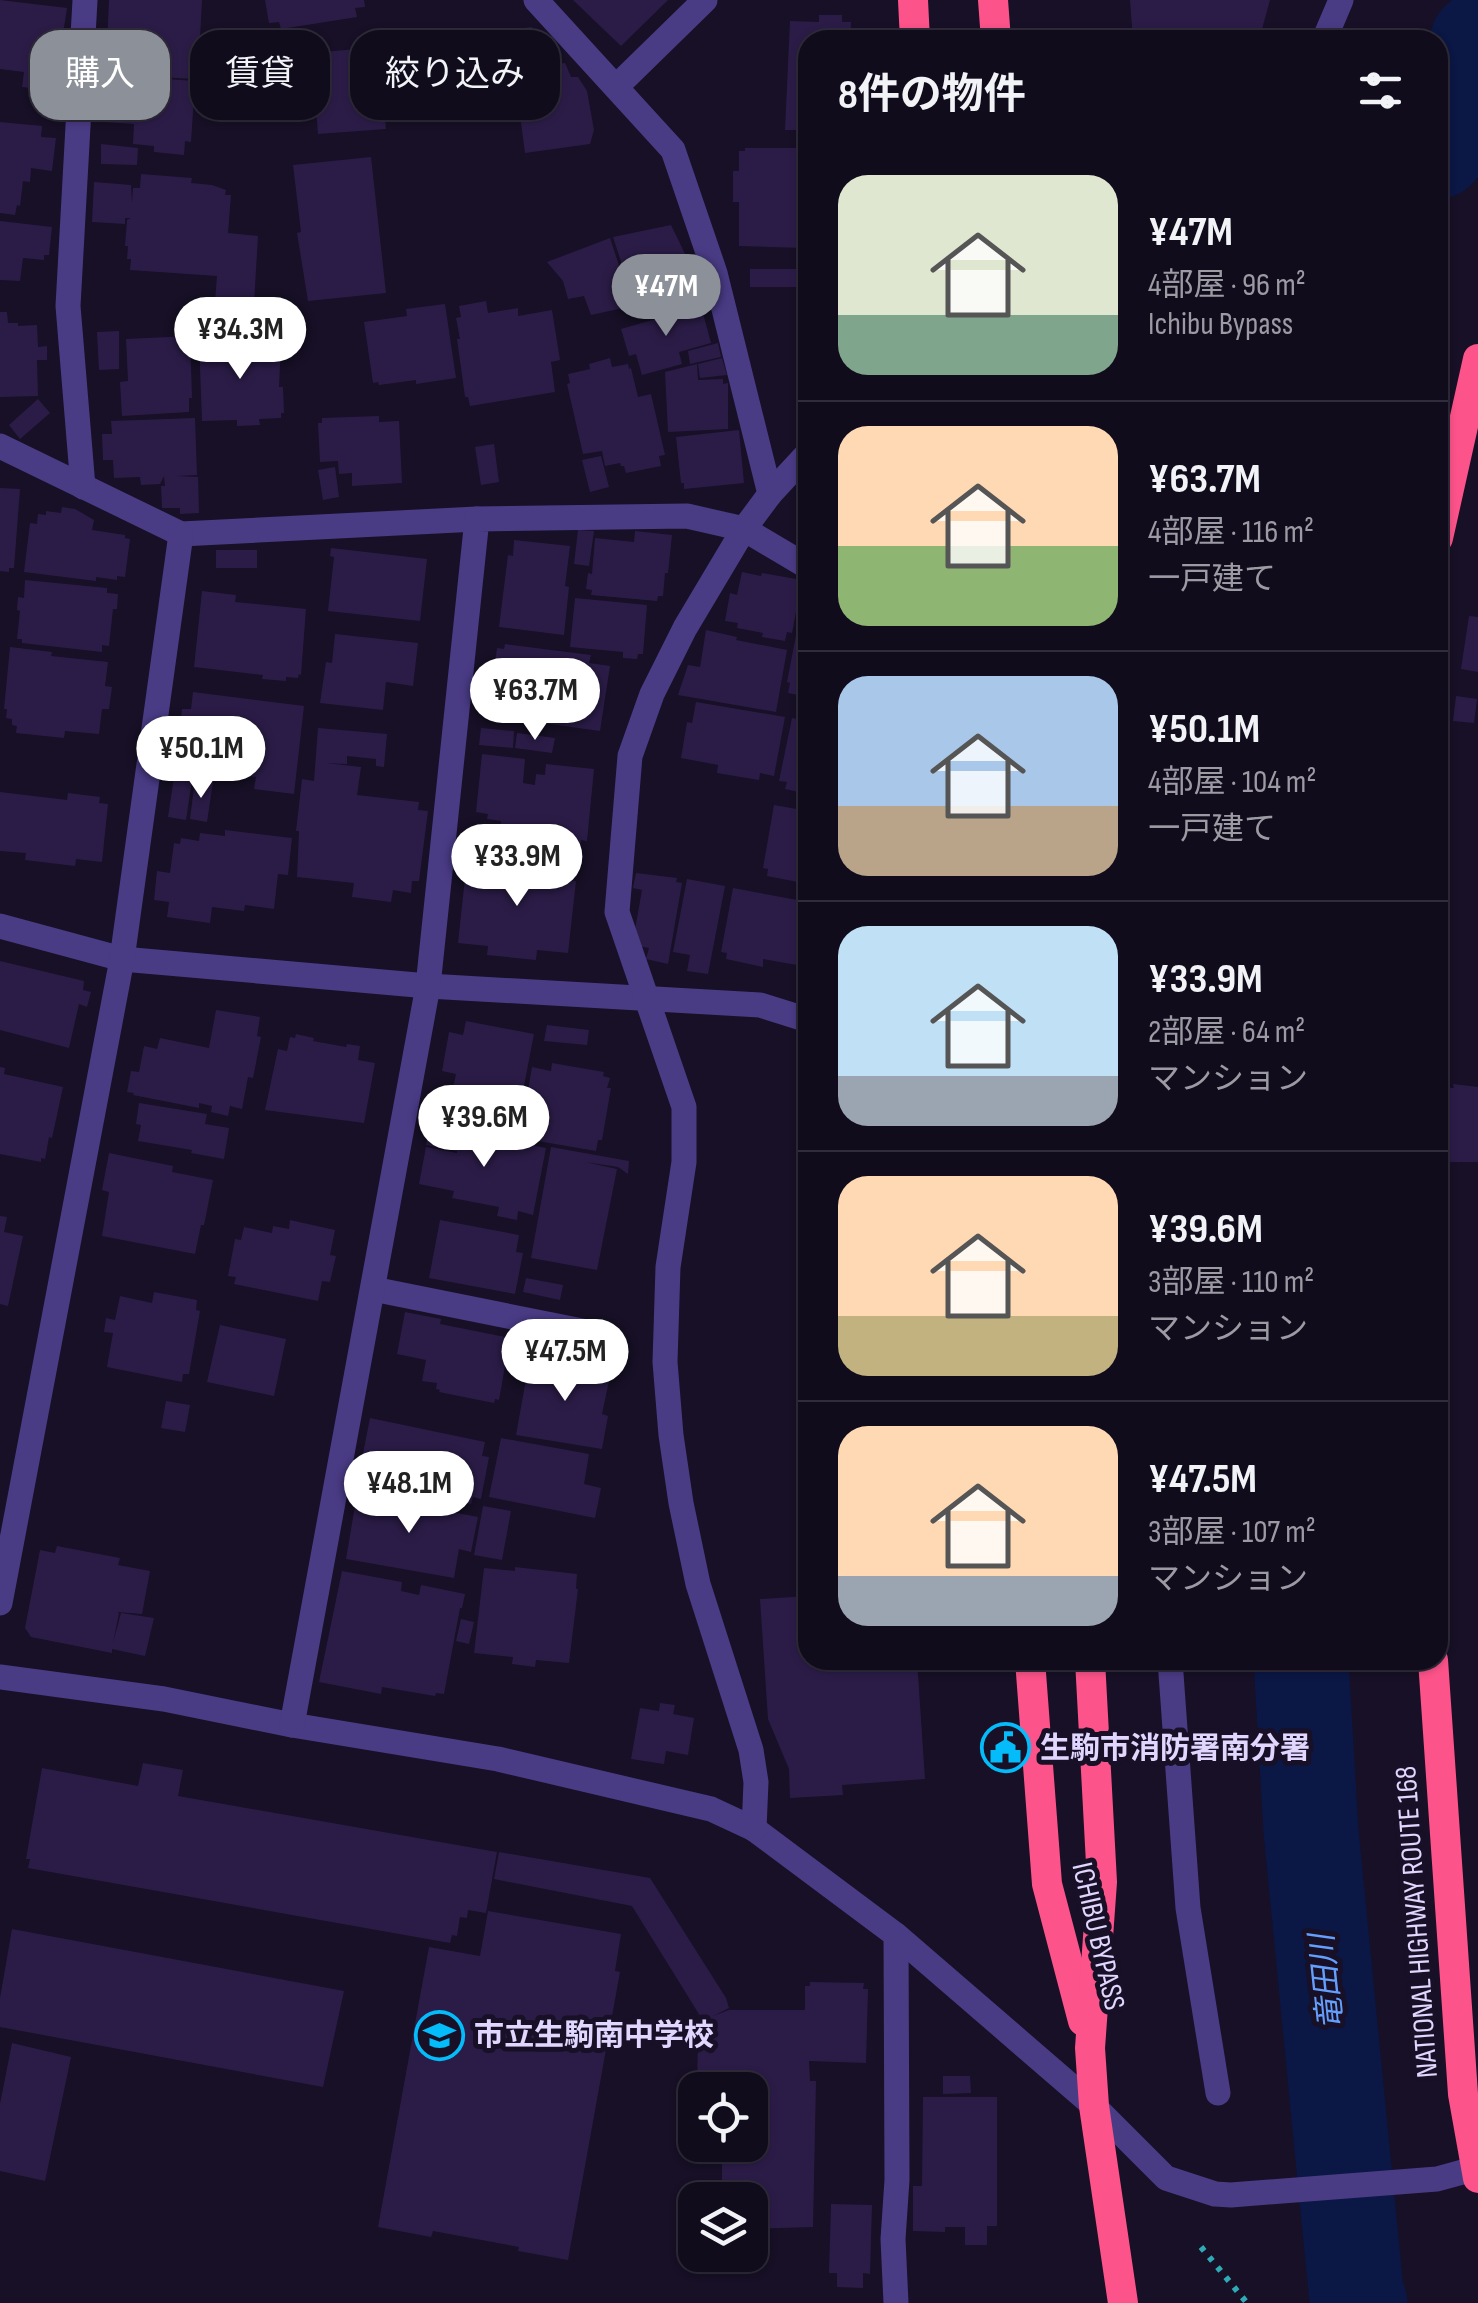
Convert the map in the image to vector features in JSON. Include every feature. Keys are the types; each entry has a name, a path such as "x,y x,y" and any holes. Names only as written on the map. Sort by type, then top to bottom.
{"highway":[{"path":"913,0 915,30"},
{"path":"993,0 995,30"},
{"path":"1448,493 1478,359"},
{"name":"ICHIBU BYPASS","path":"1031,1670 1047,1884 1090,2048"},
{"name":"ICHIBU BYPASS","path":"1091,1670 1102,1882 1090,2048 1094,2106 1123,2303"},
{"name":"NATIONAL HIGHWAY ROUTE 168","path":"1434,1670 1478,2178"}],"street":[{"path":"84,486 68,306 85,0"},
{"path":"536,0 673,150 716,272 770,494"},
{"path":"616,88 705,0"},
{"path":"1328,30 1341,0"},
{"path":"0,446 181,534 477,519 687,516 744,529 798,562"},
{"path":"754,1829 756,1782 751,1750 698,1584 671,1435 666,1362 668,1268 684,1162 684,1107 617,912 630,756 652,694 685,628 744,529 798,464"},
{"path":"292,1726 428,986 477,519"},
{"path":"0,1603 122,958 181,534"},
{"path":"0,926 122,958 428,986 760,1005 798,1017"},
{"path":"373,1288 587,1332"},
{"path":"1171,1670 1188,1908 1218,2093"},
{"path":"0,1677 164,1699 292,1726 498,1759 711,1809 754,1829 896,1935 1094,2106 1166,2178 1215,2194 1231,2195 1437,2179 1477,2168"},
{"path":"896,1935 896,2303"}],"path":[{"path":"1201,2248 1247,2303"}],"building":[{"path":"0,0 67,8 64,30 30,30 30,88 22,87 24,72 0,69"},
{"path":"109,0 202,0 200,30 190,30 190,79 170,78 170,30 108,30"},
{"path":"265,0 364,0 365,7 355,8 357,17 281,29 279,22 269,23"},
{"path":"573,0 668,0 621,46"},
{"path":"1130,0 1270,0 1262,30 1132,30"},
{"path":"819,15 842,15 842,22 851,22 851,30 798,30 798,130 785,130 790,21 819,22"},
{"path":"350,50 350,120 385,120 386,129 318,134 317,120 330,120 330,51"},
{"path":"565,63 571,77 578,77 587,91 594,130 590,144 525,153 521,120 560,120 560,64"},
{"path":"170,79 190,81 191,142 185,141 184,155 154,152 154,146 133,144 134,124 104,122 170,120"},
{"path":"0,122 42,126 41,137 56,138 52,171 31,168 30,182 23,181 15,215 0,213"},
{"path":"101,144 138,148 137,165 101,164"},
{"path":"798,148 798,248 739,246 739,202 733,202 733,171 739,171 739,151"},
{"path":"371,157 386,293 308,301 297,233 301,232 293,165"},
{"path":"141,174 192,178 191,183 212,185 231,195 228,233 258,236 254,303 215,301 217,276 130,270 131,259 127,259 125,246 127,220 131,218 125,218 125,224 92,222 94,182 131,185 132,203 133,188 140,188"},
{"path":"0,221 52,227 49,255 44,255 44,260 23,258 20,281 0,280"},
{"path":"671,225 689,262 673,267 675,273 659,280 665,278 665,285 632,295 613,237"},
{"path":"610,238 630,299 623,308 591,315 584,296 568,299 563,281 547,262"},
{"path":"750,269 798,269 798,287 750,287"},
{"path":"691,270 696,285 670,293 665,278"},
{"path":"698,287 702,303 671,313 665,297"},
{"path":"486,301 488,313 518,308 518,316 552,310 560,360 551,362 555,392 470,406 465,397 456,318 461,317 459,306"},
{"path":"445,304 456,378 416,384 416,380 373,383 364,322 407,316 406,309"},
{"path":"701,306 711,343 679,352 682,364 642,375 636,354 629,356 621,329"},
{"path":"0,312 7,312 8,323 37,325 38,347 47,346 47,360 37,360 38,396 0,397"},
{"path":"119,331 119,369 99,370 97,332"},
{"path":"190,336 189,412 122,416 120,382 128,381 126,339"},
{"path":"199,341 241,342 241,346 281,345 281,418 259,419 260,425 237,426 237,420 202,421"},
{"path":"718,343 721,357 690,364 688,351"},
{"path":"610,358 612,367 628,364 631,368 638,397 651,394 665,455 659,456 661,466 626,473 620,463 605,466 602,451 583,454 568,374 590,369 589,364"},
{"path":"722,358 727,375 700,378 698,364"},
{"path":"697,364 698,380 723,379 723,384 728,383 728,429 668,432 665,372"},
{"path":"38,399 50,413 20,439 9,425"},
{"path":"379,416 379,422 399,421 402,483 352,486 352,473 339,474 338,461 320,462 318,423 322,423 322,418"},
{"path":"195,418 197,475 176,476 198,477 199,513 180,514 180,508 162,508 164,476 160,484 141,485 140,477 114,478 113,460 103,460 102,434 112,434 111,421"},
{"path":"739,430 744,483 684,489 676,437"},
{"path":"494,444 499,482 481,485 475,447"},
{"path":"601,456 609,487 590,492 582,460"},
{"path":"335,467 339,497 323,500 318,470"},
{"path":"0,488 20,489 14,568 9,568 9,572 0,571"},
{"path":"62,507 75,509 94,520 92,530 130,539 125,577 96,577 96,581 24,572 30,523 37,524 38,514 46,515 46,511 61,513"},
{"path":"578,530 594,531 589,566 574,564"},
{"path":"635,531 672,535 663,596 658,596 657,601 591,595 592,590 586,589 588,573 592,574 595,538 634,542"},
{"path":"514,540 570,546 564,635 499,627 508,555 513,556"},
{"path":"331,548 427,559 420,621 328,611 334,557 330,556"},
{"path":"216,550 257,550 257,568 216,568"},
{"path":"742,572 798,579 792,633 787,632 785,641 762,637 763,633 737,628 738,623 725,621 730,593 737,595"},
{"path":"25,580 107,588 107,593 118,594 109,646 102,645 102,652 22,643 22,639 17,639 17,610 18,597 24,598"},
{"path":"202,591 236,595 235,602 306,609 301,675 286,677 286,681 194,667"},
{"path":"575,598 647,605 643,654 638,654 637,659 623,658 623,652 570,647"},
{"path":"1469,616 1478,617 1478,672 1461,669"},
{"path":"706,630 787,650 776,712 678,695 688,665 700,667"},
{"path":"798,630 798,695 788,693"},
{"path":"335,634 418,643 413,686 386,682 383,710 320,703 326,662 332,663"},
{"path":"505,644 591,655 589,663 610,666 600,731 492,716 493,710 489,710 497,648 504,649"},
{"path":"10,647 108,662 105,686 112,687 109,709 102,709 99,734 65,731 64,738 16,733 17,726 6,718 4,709"},
{"path":"193,692 304,706 294,794 254,789 256,777 175,767 182,709 191,709"},
{"path":"1456,696 1477,699 1474,723 1453,721"},
{"path":"696,702 785,717 774,776 760,773 759,780 717,773 718,765 681,758 687,722 692,723"},
{"path":"792,718 798,719 798,792 785,789 787,782 779,781"},
{"path":"318,728 387,734 384,767 376,766 376,759 347,756 347,764 326,763 361,767 357,795 419,802 418,810 428,811 419,881 412,881 411,893 393,890 391,902 352,897 354,883 297,877 296,831 302,779 314,781"},
{"path":"481,728 514,731 513,748 479,745"},
{"path":"517,733 555,738 552,753 515,748"},
{"path":"482,754 525,759 523,783 535,785 536,774 545,775 546,764 594,769 587,841 552,840 551,856 520,852 522,832 500,831 501,821 476,812"},
{"path":"174,777 192,780 186,820 168,817"},
{"path":"195,780 213,782 207,822 190,819"},
{"path":"0,792 67,800 68,793 100,797 99,803 108,804 102,862 76,859 75,866 25,860 26,853 0,851"},
{"path":"774,805 798,809 798,882 767,876 768,869 763,868"},
{"path":"470,828 514,834 510,860 466,854"},
{"path":"225,830 292,838 288,875 278,874 274,909 245,905 244,911 212,907 210,923 167,917 169,902 154,900 157,871 170,873 174,843 180,844 181,838 199,841 200,833 225,836"},
{"path":"471,859 570,870 574,879 541,877 576,881 568,953 537,950 536,960 487,955 488,946 458,943 465,878 469,878"},
{"path":"636,873 677,878 676,882 682,883 668,964 646,959 649,948 639,946 634,935 642,890 633,888"},
{"path":"687,879 725,886 708,974 687,971 690,955 673,952"},
{"path":"733,888 798,900 798,965 763,959 763,967 726,959 727,953 721,952"},
{"path":"0,961 84,981 83,990 91,992 87,1007 79,1004 69,1048 0,1030"},
{"path":"216,1010 260,1017 257,1036 261,1037 253,1078 248,1077 242,1109 230,1106 228,1116 211,1112 212,1106 199,1103 199,1108 127,1092 131,1071 139,1072 144,1046 157,1049 160,1038 209,1048"},
{"path":"466,1021 534,1034 521,1101 453,1088 456,1074 442,1071 449,1032 463,1035"},
{"path":"547,1025 589,1030 587,1045 544,1041"},
{"path":"296,1034 314,1038 313,1041 360,1046 358,1060 375,1063 364,1123 265,1110 278,1049 287,1051 290,1037 295,1038"},
{"path":"552,1063 604,1072 603,1076 610,1078 602,1140 598,1140 596,1151 520,1138 532,1067 551,1071"},
{"path":"0,1067 5,1068 4,1074 63,1087 52,1138 49,1137 41,1162 0,1154"},
{"path":"1453,1084 1478,1087 1478,1162 1450,1162 1448,1091 1454,1088"},
{"path":"435,1100 470,1107 465,1128 431,1121"},
{"path":"139,1103 207,1114 205,1124 229,1128 224,1159 138,1141"},
{"path":"430,1125 460,1131 457,1146 461,1131 546,1148 533,1215 518,1211 517,1220 497,1216 499,1207 452,1198 454,1191 419,1184 426,1147 457,1153 426,1145"},
{"path":"551,1147 629,1161 628,1174 618,1167 585,1162 617,1169 597,1270 531,1258"},
{"path":"109,1153 173,1166 172,1172 213,1180 195,1254 102,1236 109,1192 102,1190"},
{"path":"0,1216 7,1217 4,1232 23,1236 8,1306 0,1304"},
{"path":"290,1220 335,1230 330,1255 336,1256 330,1282 322,1281 318,1301 234,1284 236,1277 228,1276 235,1239 241,1240 244,1227 272,1233 273,1226 289,1229"},
{"path":"440,1220 519,1235 516,1252 523,1253 515,1294 429,1278"},
{"path":"526,1278 563,1285 560,1300 523,1292"},
{"path":"154,1292 197,1300 196,1310 200,1311 189,1374 183,1374 182,1382 107,1367 113,1333 104,1332 106,1318 115,1320 120,1296 152,1303"},
{"path":"405,1312 441,1319 440,1324 510,1338 499,1400 494,1403 439,1392 437,1383 422,1381 426,1360 397,1354"},
{"path":"220,1325 286,1339 274,1396 207,1382"},
{"path":"541,1358 605,1370 610,1376 602,1414 608,1416 602,1449 516,1435 528,1368 538,1370"},
{"path":"166,1401 190,1405 185,1432 161,1428"},
{"path":"370,1418 485,1442 482,1456 489,1457 481,1499 473,1497 471,1504 410,1492 408,1499 356,1489"},
{"path":"501,1438 589,1454 584,1484 601,1488 595,1518 489,1497"},
{"path":"357,1494 478,1517 471,1552 459,1549 454,1578 346,1559"},
{"path":"483,1506 511,1511 502,1560 474,1555"},
{"path":"57,1546 120,1558 118,1565 150,1571 142,1614 117,1612 113,1643 121,1613 154,1618 145,1656 31,1637 25,1628 40,1550 55,1553"},
{"path":"515,1567 577,1574 569,1663 536,1660 535,1667 512,1664 513,1657 474,1653 484,1568 515,1571"},
{"path":"342,1571 402,1582 401,1591 419,1595 421,1585 465,1594 444,1694 382,1687 381,1694 319,1682"},
{"path":"798,1597 798,1670 918,1670 925,1779 842,1785 843,1795 790,1798 789,1769 768,1719 760,1599"},
{"path":"461,1619 474,1622 469,1644 456,1641"},
{"path":"660,1703 675,1705 673,1714 694,1718 688,1755 666,1751 664,1764 631,1759 640,1708 659,1711"},
{"path":"143,1763 183,1770 178,1796 497,1852 486,1913 468,1910 467,1918 460,1917 457,1936 452,1935 450,1943 28,1868 30,1859 26,1859 42,1768 138,1786"},
{"path":"499,1852 650,1878 726,1998 729,2008 713,2016 729,2010 805,2010 805,1986 810,1986 810,1982 864,1983 863,1989 868,1989 866,2063 809,2061 810,2081 816,2081 813,2227 768,2228 768,2182 722,2182 722,2162 768,2162 768,2072 697,2072 695,2022 702,2019 632,1906 494,1879"},
{"path":"488,1911 621,1934 615,1971 620,1972 568,2260 433,2231 431,2237 378,2227 429,1947 480,1956"},
{"path":"12,1929 344,1991 323,2087 0,2027 0,1998"},
{"path":"12,2043 71,2057 45,2181 0,2171 0,2104"},
{"path":"943,2076 970,2076 971,2093 943,2094"},
{"path":"923,2097 997,2097 997,2226 987,2226 987,2245 965,2245 965,2227 945,2227 945,2232 913,2231 913,2186 922,2186"},
{"path":"831,2204 872,2205 870,2274 863,2273 863,2288 837,2287 837,2273 829,2273"}],"waterway":[{"name":"竜田川","path":"1448,123 1478,40"},
{"name":"竜田川","path":"1302,1670 1311,1831 1360,2303"}],"place":[{"name":"生駒市消防署南分署","path":"1005,1748"},
{"name":"市立生駒南中学校","path":"439,2035"}]}
